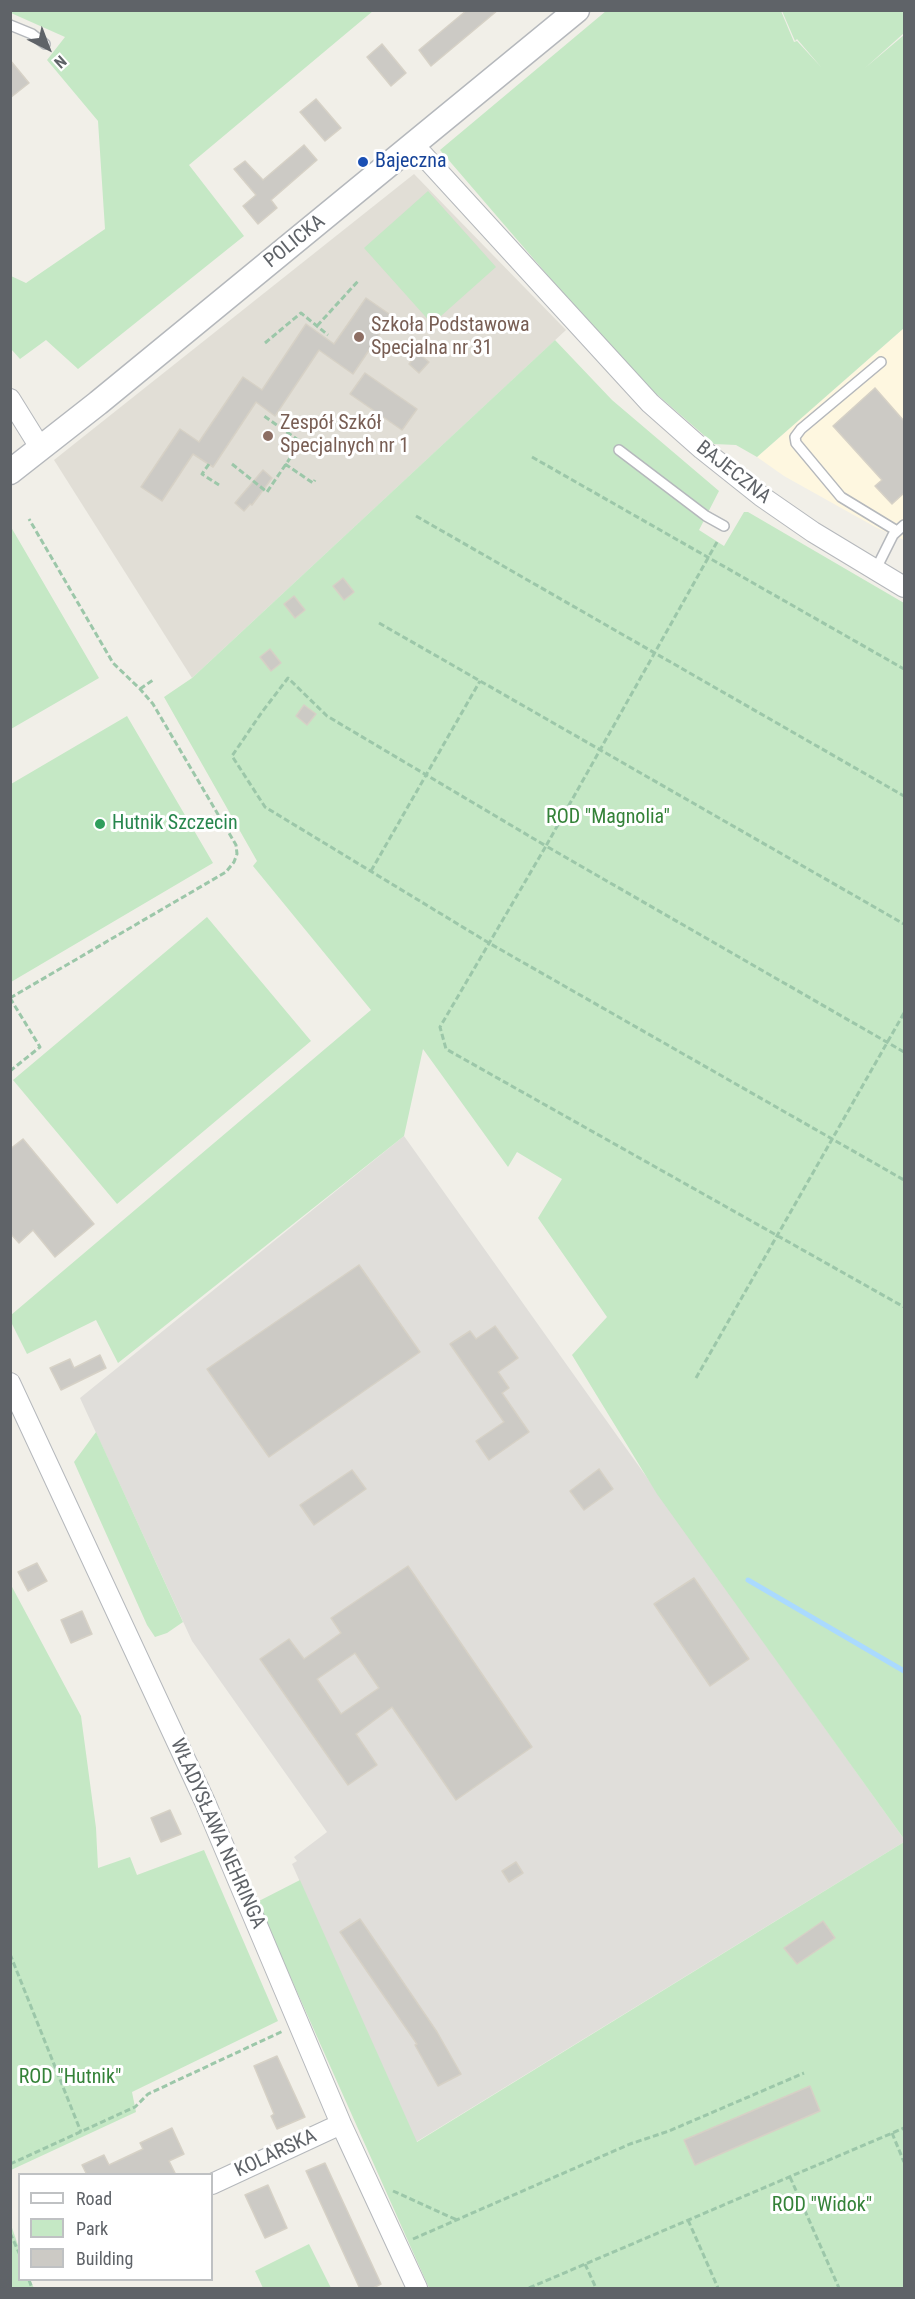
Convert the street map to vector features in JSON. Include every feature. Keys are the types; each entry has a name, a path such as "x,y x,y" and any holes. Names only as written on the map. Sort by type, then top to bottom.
{"street":[{"name":"POLICKA","path":"10,472 577,10"},
{"name":"BAJECZNA","path":"412,146 431,163 650,403 743,483 813,532 874,571 904,587"},
{"path":"10,399 41,449"},
{"name":"WŁADYSŁAWA NEHRINGA","path":"10,1383 205,1802 341,2124 417,2289"},
{"name":"KOLARSKA","path":"213,2184 341,2124"}],"lane":[{"path":"10,25 32,34 45,44"},
{"path":"874,571 893,535 901,528 841,497 796,443 795,437 801,429 881,362"},
{"path":"619,450 706,516 724,526"}],"path":[{"path":"316,326 359,280"},
{"path":"265,343 301,314 328,335"},
{"path":"232,464 267,492 301,442 264,416"},
{"path":"532,457 904,669"},
{"path":"208,464 202,474 219,485"},
{"path":"285,464 313,483 315,480"},
{"path":"416,516 904,796"},
{"path":"10,1071 40,1047 10,998 226,872 237,854 236,844 153,704 113,663 29,519"},
{"path":"717,542 546,846 440,1028 446,1049 904,1307"},
{"path":"378,623 904,924"},
{"path":"904,1052 546,846 327,716 288,678 232,756 265,807 489,943 904,1180"},
{"path":"140,689 153,680"},
{"path":"371,871 480,681"},
{"path":"696,1378 904,1013"},
{"path":"10,1954 81,2132"},
{"path":"10,2164 135,2107 148,2094 299,2024"},
{"path":"397,2246 630,2144 669,2131 804,2073"},
{"path":"529,2289 904,2128"},
{"path":"892,2133 904,2162"},
{"path":"790,2177 839,2289"},
{"path":"367,2179 457,2220"},
{"path":"688,2220 718,2289"},
{"path":"10,2233 18,2251"},
{"path":"585,2264 596,2289"}],"shaded area":[{"name":"Zespół Szkół Specjalnych nr 1","path":"414,174 566,330 192,678 54,460"},
{"path":"904,328 904,540 877,528 784,476 757,457"},
{"path":"404,1136 904,1839 904,1842 416,2142 292,1864 297,1861 294,1857 327,1832 192,1641 80,1398"}],"green space":[{"path":"10,11 373,11 189,165 244,236 78,369 46,340 20,359 11,349 11,276 26,283 105,229 98,121 47,60 65,37"},
{"path":"606,11 781,11 794,42 797,41 821,67 797,39 795,41 782,11 904,11 904,33 865,68 904,35 904,328 757,457 736,445 714,444 630,371 440,150"},
{"path":"428,191 496,267 432,324 364,248"},
{"name":"ROD \"Magnolia\"","path":"555,340 612,400 719,491 699,530 724,546 744,512 748,512 904,603 904,1839 657,1494 572,1355 607,1317 538,1218 562,1179 517,1152 508,1167 423,1049 404,1136 118,1363 96,1320 27,1354 11,1322 11,1315 371,1010 253,866 257,861 164,697 192,678"},
{"path":"11,527 99,678 10,729"},
{"name":"Hutnik Szczecin","path":"127,716 213,863 11,982 11,784"},
{"path":"207,917 311,1041 117,1204 13,1080"},
{"path":"96,1432 183,1622 167,1633 155,1637 147,1625 74,1462"},
{"name":"ROD \"Hutnik\"","path":"11,1585 81,1716 96,1828 98,1868 130,1857 137,1875 204,1850 278,2021 132,2092 136,2112 11,2170"},
{"name":"ROD \"Widok\"","path":"904,1842 904,2288 429,2288 257,1902 300,1880 417,2142"},
{"path":"10,2222 18,2245 18,2281 30,2281 34,2288 11,2288"},
{"path":"309,2244 331,2288 263,2288 255,2271"}],"building":[{"path":"467,10 498,10 431,66 419,50"},
{"path":"382,44 406,73 391,86 367,57"},
{"path":"10,60 29,83 10,98"},
{"path":"316,99 341,128 325,141 300,112"},
{"path":"304,145 317,160 271,200 277,208 258,224 243,206 256,195 234,169 245,161 263,180"},
{"path":"366,298 392,316 353,374 319,350 275,416 256,402 213,467 193,454 162,501 141,487 180,429 199,442 243,377 262,390 306,324 334,344"},
{"path":"418,353 429,362 419,373 409,364"},
{"path":"365,373 417,409 402,430 350,394"},
{"path":"875,388 904,421 904,493 892,504 875,486 882,480 833,426"},
{"path":"263,470 272,478 252,505 250,504 244,511 235,503"},
{"path":"343,578 354,592 344,600 333,586"},
{"path":"294,596 305,610 295,618 284,604"},
{"path":"270,649 281,663 271,671 260,657"},
{"path":"304,705 316,714 307,725 296,716"},
{"path":"23,1139 94,1224 55,1257 33,1230 19,1243 10,1233 10,1149"},
{"path":"359,1265 420,1352 269,1457 207,1369"},
{"path":"495,1326 518,1358 498,1372 509,1388 502,1393 529,1432 489,1460 476,1441 504,1422 450,1344 470,1331 476,1339"},
{"path":"100,1355 106,1368 61,1390 50,1368 70,1359 74,1368"},
{"path":"599,1469 613,1489 584,1510 570,1491"},
{"path":"352,1470 366,1489 314,1525 300,1505"},
{"path":"37,1563 47,1581 28,1591 18,1572"},
{"path":"408,1566 532,1747 456,1800 392,1707 356,1734 377,1765 348,1785 260,1659 289,1639 304,1659 341,1633 331,1618","holes":["355,1653 379,1688 341,1714 317,1679"]},
{"path":"694,1578 749,1659 710,1686 654,1604"},
{"path":"82,1611 92,1634 71,1643 61,1620"},
{"path":"170,1810 181,1834 161,1842 151,1818"},
{"path":"516,1862 523,1873 509,1882 502,1871"},
{"path":"360,1919 437,2032 461,2074 438,2086 415,2045 417,2044 340,1932"},
{"path":"823,1921 835,1938 797,1964 784,1948"},
{"path":"277,2056 305,2117 277,2129 271,2116 274,2114 254,2066"},
{"path":"810,2086 820,2111 695,2165 684,2140"},
{"path":"172,2128 184,2154 169,2161 175,2173 86,2173 82,2165 104,2155 109,2165 143,2149 140,2143"},
{"path":"325,2163 381,2284 371,2289 360,2289 306,2171"},
{"path":"268,2185 287,2228 265,2238 245,2195"}],"waterway":[{"path":"748,1580 904,1671"}],"place":[{"name":"Bajeczna","path":"363,162"},
{"name":"Szkoła Podstawowa Specjalna nr 31","path":"359,337"},
{"name":"Zespół Szkół Specjalnych nr 1","path":"268,436"},
{"name":"Hutnik Szczecin","path":"100,824"}]}
